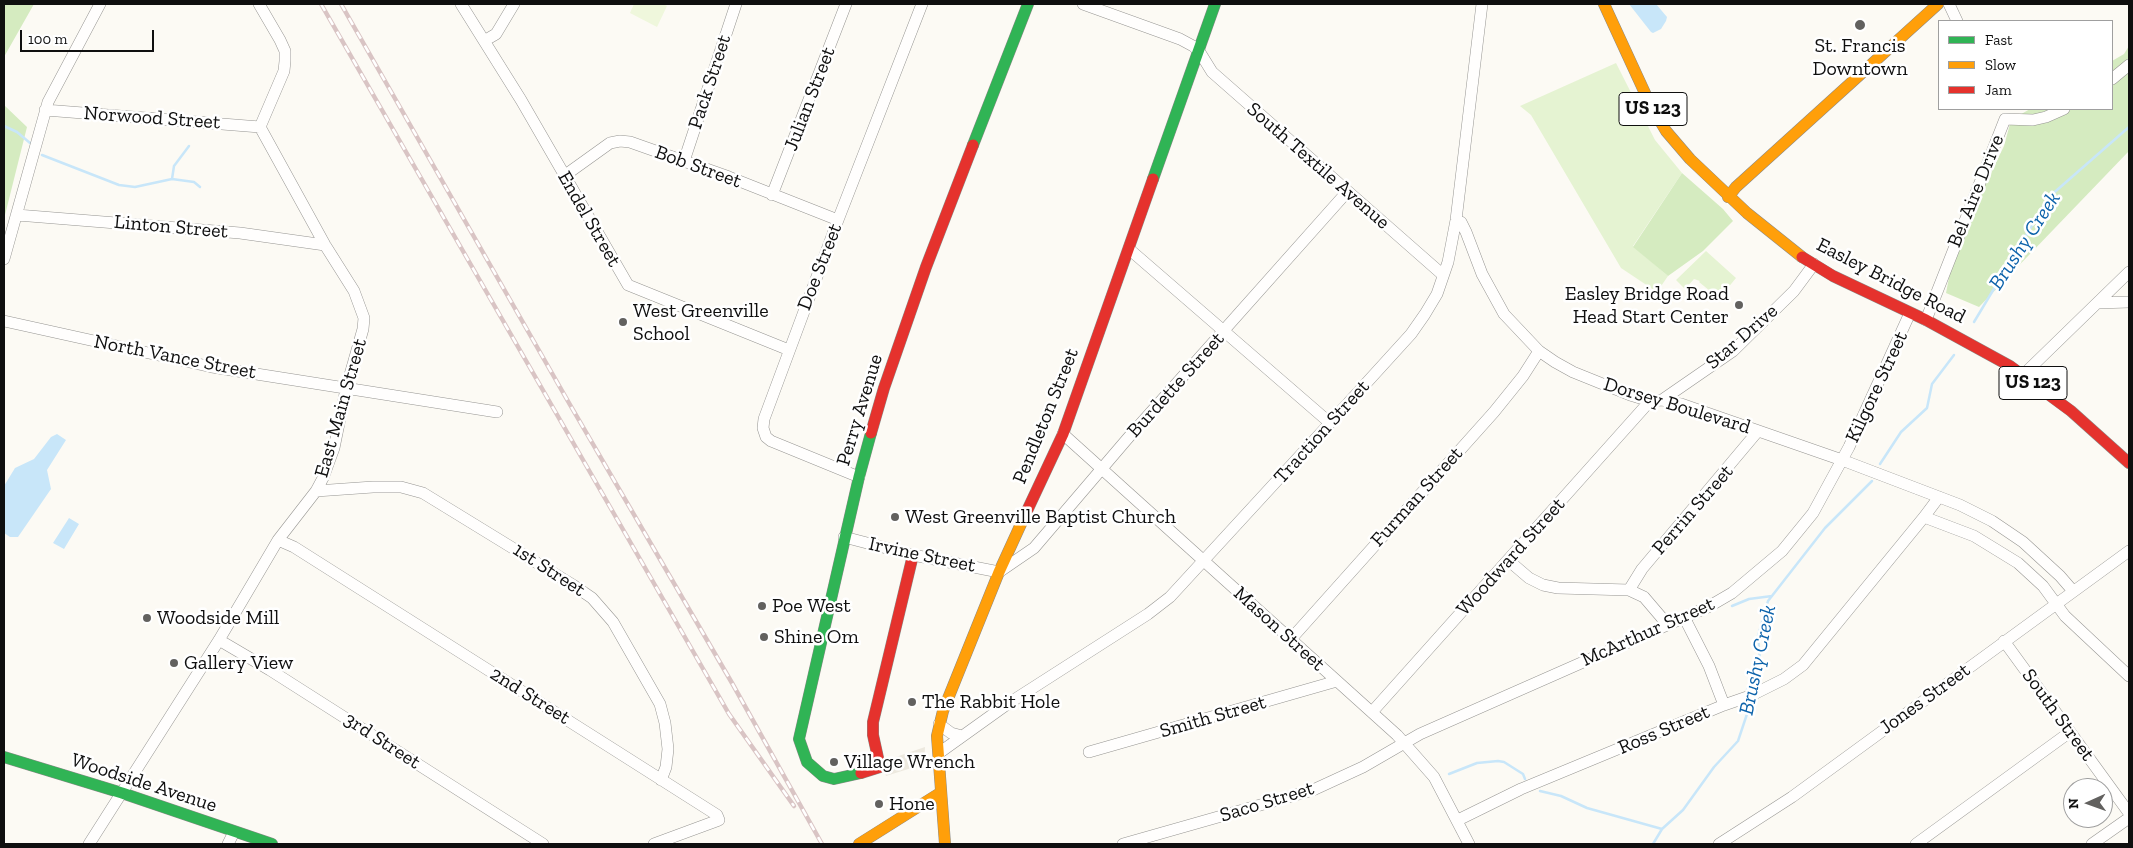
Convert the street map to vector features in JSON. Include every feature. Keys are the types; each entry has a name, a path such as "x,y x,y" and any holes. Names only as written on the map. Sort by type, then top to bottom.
{"main road":[{"name":"Perry Avenue","path":"913,554 873,722 873,735 880,767 834,780 822,776 807,762 799,739 859,476 884,388 926,267 1028,4"},
{"name":"Pendleton Street","path":"945,844 937,736 943,711 999,572 1062,434 1215,4"},
{"name":"Easley Bridge Road","path":"1604,4 1650,104 1666,131 1690,159 1728,197 1773,234 1814,264 1850,285 1926,320 1980,348 2023,375 2071,411 2129,462"},
{"path":"1728,197 1736,187 1938,4"},
{"name":"Woodside Avenue","path":"4,759 122,793 272,844"},
{"path":"859,844 940,793"}],"street":[{"path":"4,259 45,110 55,87 100,4"},
{"path":"260,4 285,51 285,61 284,72 260,127"},
{"name":"Endel Street","path":"461,4 628,285 789,350"},
{"path":"484,41 496,34 514,4"},
{"name":"Pack Street","path":"684,161 736,4"},
{"name":"Julian Street","path":"772,195 846,4"},
{"name":"Doe Street","path":"859,476 781,446 766,437 763,428 764,418 922,4"},
{"path":"1083,4 1180,39 1199,52"},
{"name":"Traction Street","path":"939,753 1006,706 1148,614 1170,597 1411,334 1436,294 1443,275 1456,220 1482,4"},
{"path":"1950,4 1957,20"},
{"name":"South Textile Avenue","path":"1199,52 1212,72 1443,275"},
{"path":"2113,79 2129,65"},
{"name":"Norwood Street","path":"45,110 260,127"},
{"name":"Bel Aire Drive","path":"1926,320 2004,114 2033,120 2062,110"},
{"name":"East Main Street","path":"89,844 219,640 278,540 316,491 328,470 364,318 354,291 325,245 260,127"},
{"name":"Bob Street","path":"564,176 600,149 610,143 620,141 641,145 838,220"},
{"name":"Burdette Street","path":"999,572 1034,548 1128,438 1347,192"},
{"name":"Linton Street","path":"17,215 240,232 325,245"},
{"name":"Dorsey Boulevard","path":"1456,220 1461,222 1482,274 1504,314 1539,351 1573,372 1650,401 1662,400 1681,404 1842,460 1976,512 2008,531 2036,554 2073,591"},
{"path":"1129,249 1330,423"},
{"name":"Star Drive","path":"1662,400 1733,351 1794,291 1814,264"},
{"path":"2023,375 2129,272"},
{"path":"2097,303 2129,302"},
{"name":"Kilgore Street","path":"1842,460 1910,313"},
{"name":"North Vance Street","path":"4,321 212,367 496,412"},
{"name":"Furman Street","path":"1290,639 1494,412 1518,382 1539,351"},
{"name":"Woodward Street","path":"1372,712 1650,401"},
{"name":"Perrin Street","path":"1629,590 1642,569 1758,431"},
{"name":"Mason Street","path":"1062,434 1404,742 1434,777 1469,844"},
{"name":"McArthur Street","path":"1404,742 1684,617 1732,593 1782,552 1813,513 1842,460"},
{"name":"1st Street","path":"316,491 401,487 423,493 509,544 592,598 613,622 660,704 665,723 668,749 666,767 661,780"},
{"path":"1939,497 1924,516 1974,536 2006,554 2032,574 2078,628 2129,676"},
{"name":"Ross Street","path":"1458,820 1521,789 1724,704 1750,696 1784,680 1802,665 1924,516"},
{"name":"Irvine Street","path":"844,537 999,572"},
{"name":"2nd Street","path":"278,540 294,547 325,566 717,815 719,820 654,844"},
{"name":"Jones Street","path":"1720,844 1792,797 2055,603 2129,551"},
{"path":"1508,560 1529,578 1543,585 1558,588 1629,590 1644,597 1667,624"},
{"path":"1684,617 1709,666 1724,704"},
{"name":"3rd Street","path":"219,640 270,670 543,844"},
{"name":"South Street","path":"2004,641 2129,813"},
{"name":"Smith Street","path":"1089,752 1337,681"},
{"path":"939,724 950,733 962,736"},
{"path":"1916,844 2070,732"},
{"name":"Saco Street","path":"1123,844 1313,790 1363,767 1404,742"},
{"path":"2092,844 2129,818"},
{"path":"228,844 234,832"}],"green space":[{"path":"4,4 34,4 4,57"},
{"path":"634,4 663,4 667,6 657,27 630,13"},
{"path":"2129,46 2129,151 1979,307 1946,293 1955,247 2004,146 2011,120 2028,110 2113,110 2113,60 2124,54"},
{"path":"1616,63 1655,140 1682,173 1633,246 1668,276 1657,292 1621,268 1531,115 1520,106"},
{"path":"4,105 27,127 4,219"},
{"path":"1682,173 1723,209 1733,221 1703,251 1668,276 1633,247"},
{"path":"1706,251 1736,278 1727,289 1710,291 1700,281 1694,279 1685,289 1676,280"}],"shaded area":[{"path":"925,747 924,764 886,776 881,762"}],"water":[{"path":"1629,4 1656,4 1667,17 1666,21 1661,29 1653,33"},
{"path":"57,434 66,440 47,470 51,489 18,537 10,537 4,533 4,486 15,468 34,459 51,437"},
{"path":"69,518 79,524 64,549 53,543"}],"waterway":[{"path":"4,126 17,132 30,143"},
{"name":"Brushy Creek","path":"1974,322 2049,197 2129,127"},
{"path":"172,179 174,166 189,146"},
{"path":"42,155 119,185 135,187 172,179 194,182 200,187"},
{"name":"Brushy Creek","path":"1880,464 1901,432 1927,408 1932,384 1954,355"},
{"name":"Brushy Creek","path":"1747,693 1760,661 1758,636 1768,601 1825,528 1872,481"},
{"path":"1732,606 1749,599 1772,596"},
{"name":"Brushy Creek","path":"1653,844 1662,829 1683,810 1714,767 1738,741 1749,708 1748,701"},
{"path":"1449,774 1477,763 1498,761 1504,762 1523,774 1525,779"},
{"path":"1540,791 1561,796 1587,808 1662,829"}],"railway":[{"path":"321,4 729,714 794,806"},
{"path":"341,4 569,403 732,683 822,844"}],"traffic: fast":[{"path":"973,145 1028,4"},
{"path":"1153,179 1215,4"},
{"path":"861,773 834,779 823,776 807,762 799,739 859,477 871,433"},
{"path":"4,757 122,793 272,844"}],"traffic: slow":[{"path":"1604,4 1650,104 1666,131 1690,159 1747,213 1802,257"},
{"path":"1728,197 1736,187 1938,4"},
{"path":"945,844 937,736 943,711 999,572 1026,513"},
{"path":"859,844 940,793"}],"traffic: jam":[{"path":"871,433 884,388 926,267 973,145"},
{"path":"1026,513 1063,434 1153,179"},
{"path":"1802,257 1833,276 1926,320 2010,366 2071,411 2129,463"},
{"path":"861,773 880,767 873,735 873,722 913,555"}],"place":[{"name":"St. Francis Downtown","path":"1860,25"},
{"name":"Easley Bridge Road Head Start Center","path":"1739,305"},
{"name":"West Greenville School","path":"623,322"},
{"name":"West Greenville Baptist Church","path":"895,517"},
{"name":"Poe West","path":"762,606"},
{"name":"Woodside Mill","path":"147,618"},
{"name":"Shine Om","path":"764,637"},
{"name":"Gallery View","path":"174,663"},
{"name":"The Rabbit Hole","path":"912,702"},
{"name":"Village Wrench","path":"834,762"},
{"name":"Hone","path":"879,804"}]}
